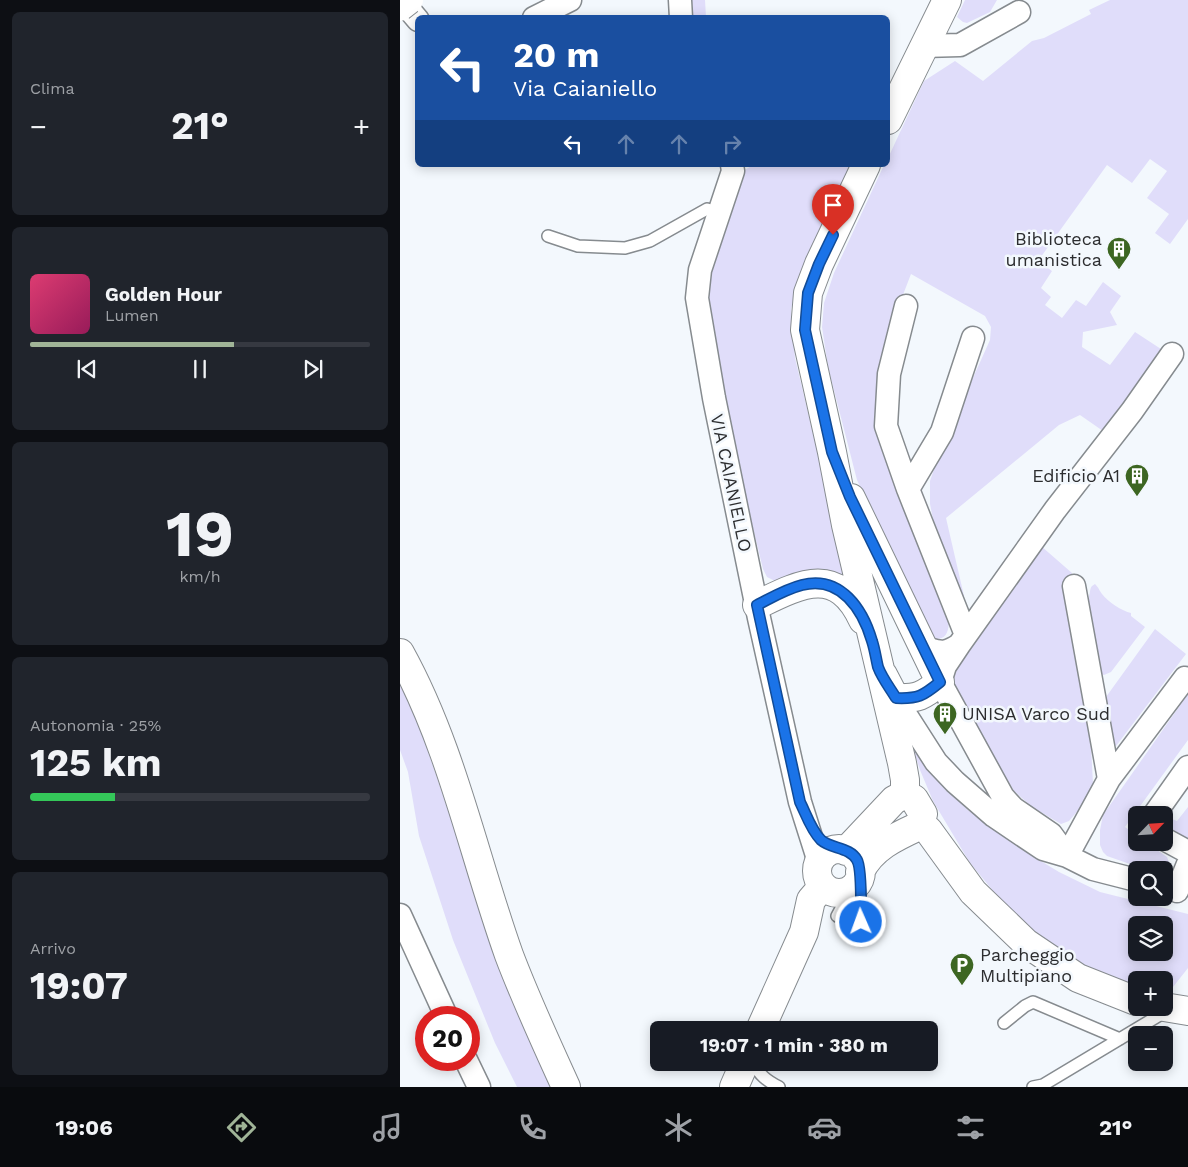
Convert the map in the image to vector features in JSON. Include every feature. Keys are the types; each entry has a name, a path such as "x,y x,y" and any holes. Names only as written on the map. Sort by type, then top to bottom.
{"main road":[{"path":"400,7 408,0"},
{"path":"890,116 947,0"},
{"path":"865,167 819,264 808,293 805,330 846,525 902,763 905,794"},
{"path":"832,452 850,497 940,682 926,694 912,698 896,698 879,668"},
{"path":"757,605 804,584 821,584 835,588 848,596 856,604 872,640"},
{"path":"872,640 877,627 883,619 892,615 907,613"},
{"path":"400,653 441,743 510,955 566,1087"},
{"path":"843,877 865,861 882,845 919,826 923,814 914,799 905,794"},
{"path":"764,1021 804,932 894,800 905,794"},
{"path":"919,826 928,830 973,892 1026,943 1078,978 1128,998"},
{"path":"734,1087 741,1071"}],"street":[{"path":"401,0 415,16"},
{"path":"540,15 570,0"},
{"path":"680,0 681,15"},
{"path":"923,46 960,45 1019,12"},
{"name":"VIA CAIANIELLO","path":"732,167 733,171 700,270 697,298 714,398 800,802 812,828 822,840 843,877"},
{"path":"906,306 889,374 886,426 963,640"},
{"path":"908,489 942,432 973,338"},
{"path":"1067,856 1050,834 1012,808 1003,797 940,682 946,666 963,640 1050,517 1132,411 1172,354"},
{"path":"1074,586 1109,779"},
{"path":"924,648 948,652 963,640"},
{"path":"1067,856 1109,779 1185,678"},
{"path":"896,698 936,762 955,782 994,816 1043,849 1067,856 1093,869 1128,878"},
{"path":"1160,806 1188,767"},
{"path":"1173,844 1188,852"},
{"path":"1176,891 1188,864"},
{"path":"400,915 442,1006"},
{"path":"471,1071 478,1087"}],"lane":[{"path":"548,236 578,246 625,248 650,241 707,209 719,212"},
{"path":"843,877 862,937"},
{"path":"1004,1023 1033,1002 1120,1039"},
{"path":"1033,1087 1043,1085 1174,1009"},
{"path":"758,1071 768,1082 779,1087"}],"shaded area":[{"path":"689,0 705,0 706,15 690,15"},
{"path":"965,0 997,0 990,12 967,23 957,17"},
{"path":"1110,0 1188,0 1188,219 1170,244 1155,233 1169,214 1147,198 1167,171 1150,159 1132,183 1107,165 1038,261 1052,271 1041,288 1051,297 1045,305 1062,318 1076,300 1086,306 1103,282 1121,296 1110,312 1117,325 1083,332 1082,347 1110,365 1135,332 1161,349 1103,431 1080,415 1059,425 946,518 964,596 963,603 934,524 930,504 930,481 941,449 990,340 991,327 985,316 911,274 896,313 884,373 908,508 949,623 945,636 933,639 929,635 857,480 828,367 822,327 824,303 834,273 883,167 890,167 890,154 924,81 955,61 983,81 1032,41 1044,38 1091,14 1089,10"},
{"path":"750,167 850,167 799,276 791,309 795,358 846,571 847,583 775,581 767,577 763,569 717,379 706,277 743,171"},
{"path":"1041,546 1072,573 1068,590 1090,727 1093,784 1081,807 1069,821 1061,824 1032,807 1014,791 950,679 952,671"},
{"path":"1095,584 1108,600 1119,608 1131,613 1131,616 1145,627 1111,672 1104,675 1099,673 1084,605 1089,597 1091,588"},
{"path":"1155,629 1186,654 1116,746 1112,742 1104,704 1106,697"},
{"path":"400,676 427,748 492,941 553,1087 517,1087 495,1043 453,940 419,836 408,772 400,750"},
{"path":"1188,694 1188,740 1140,806 1128,806 1128,823 1125,827 1128,829 1128,851 1158,851 1167,857 1168,861 1128,861 1128,863 1107,856 1100,845 1103,815"},
{"path":"904,721 941,784 968,810 1021,849 1059,872 1100,892 1128,899 1128,906 1156,906 1188,914 1188,968 1173,987 1173,971 1128,971 1128,986 1070,959 1028,928 1004,904 970,863 933,801 920,770"},
{"path":"1188,807 1188,838 1179,841 1173,840 1173,819 1177,821"}],"place":[{"name":"Biblioteca umanistica","path":"1119,270"},
{"name":"Edificio A1","path":"1137,497"},
{"name":"UNISA Varco Sud","path":"945,735"},
{"name":"Parcheggio Multipiano","path":"962,986"}],"route":[{"path":"833,235 808,293 805,330 832,452 850,497 940,682 926,694 912,698 896,698 879,668 872,640 856,604 848,596 835,588 821,584 804,584 757,605 800,802 812,828 822,840 852,854 857,859 860,872 861,922"}]}
